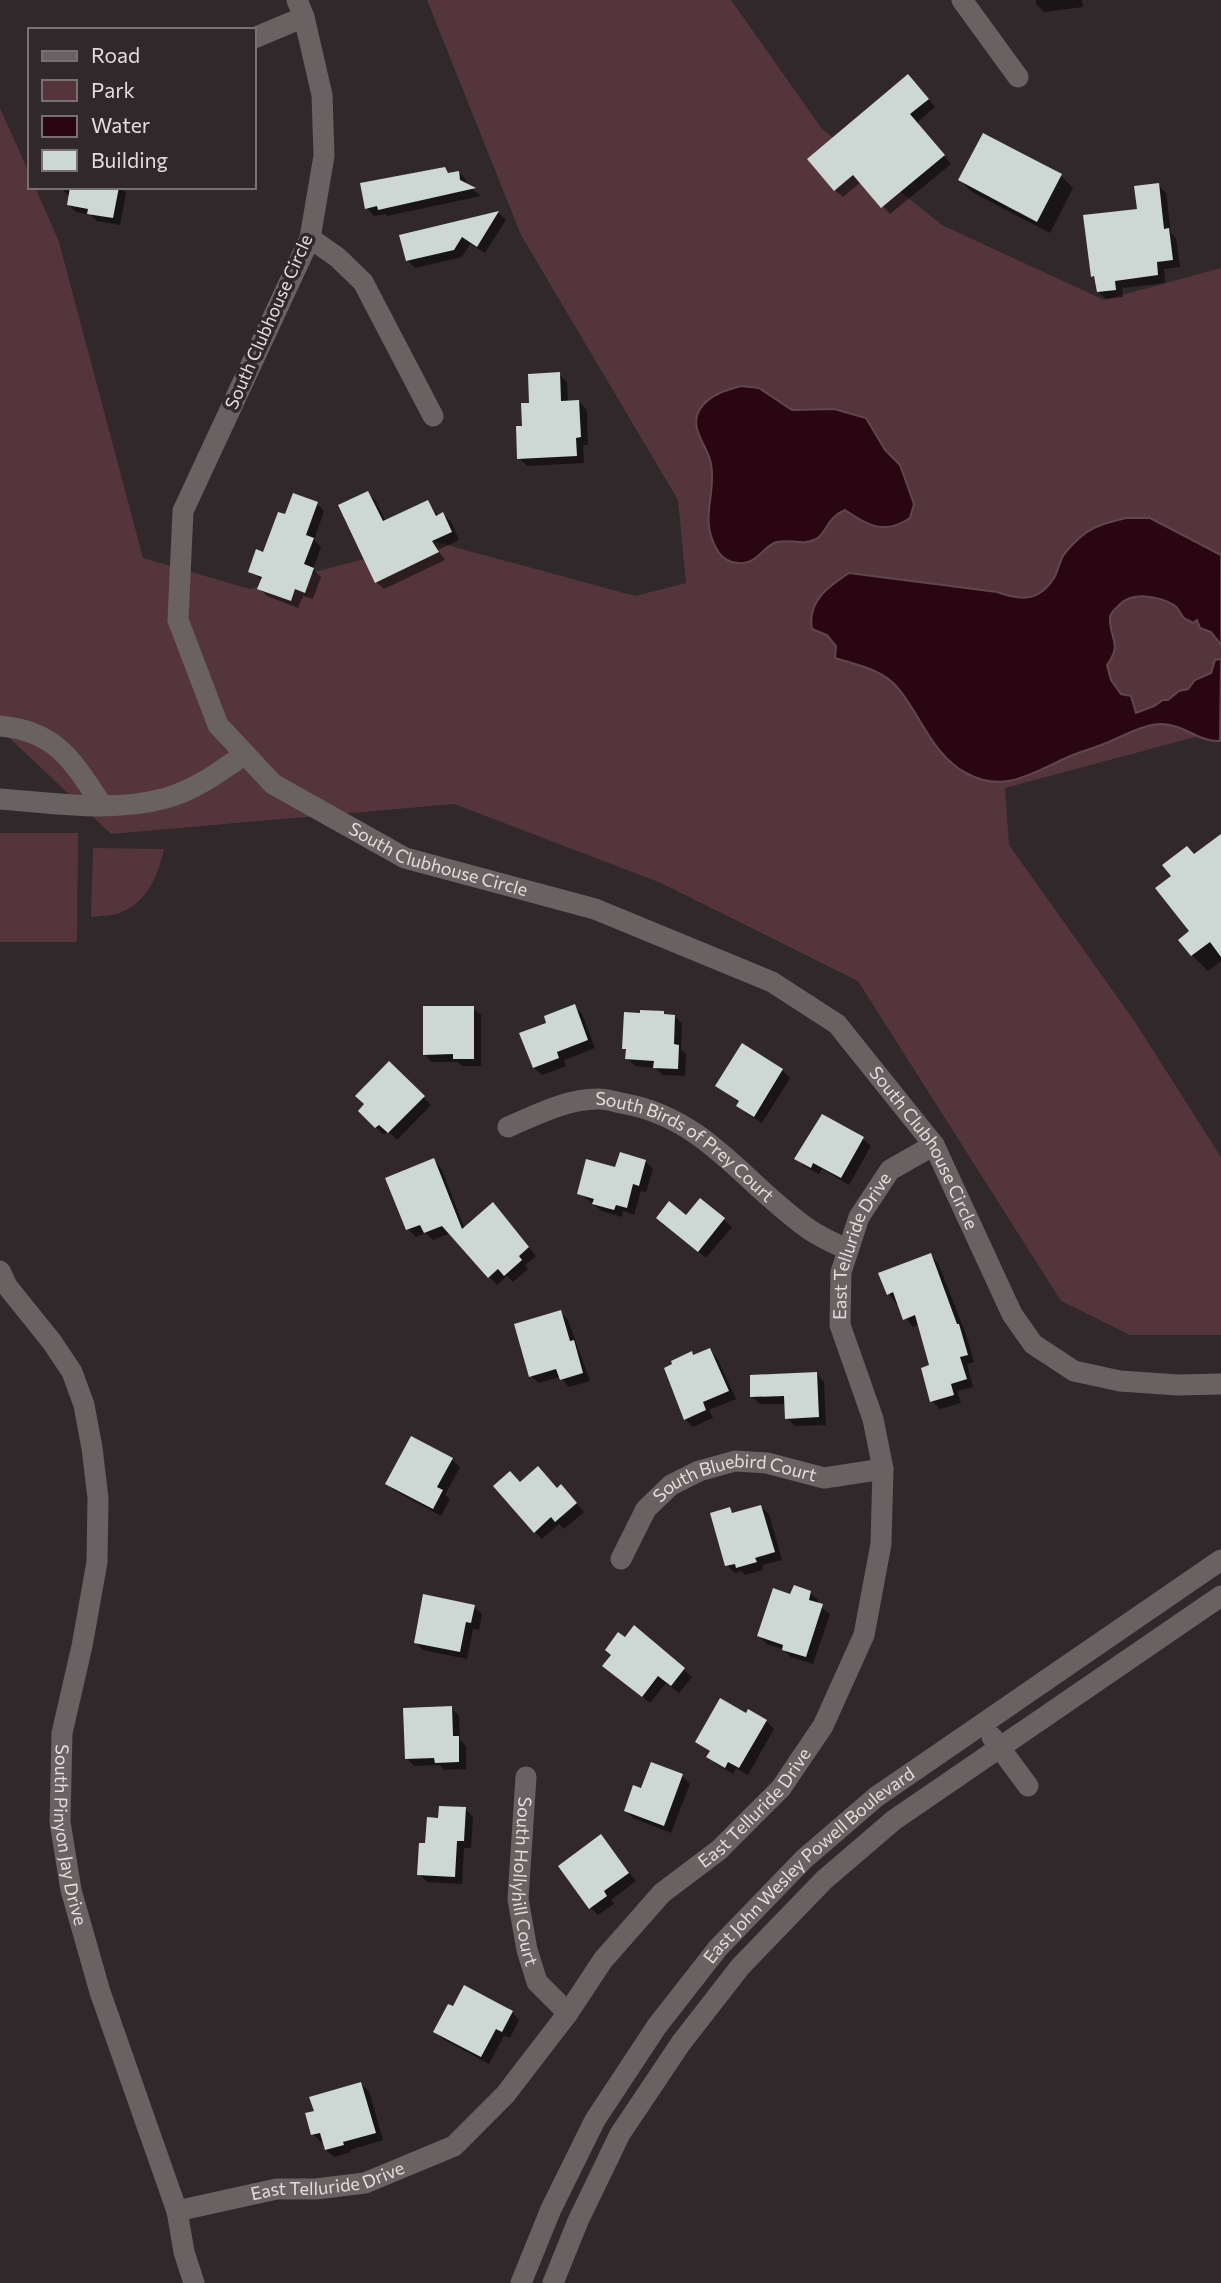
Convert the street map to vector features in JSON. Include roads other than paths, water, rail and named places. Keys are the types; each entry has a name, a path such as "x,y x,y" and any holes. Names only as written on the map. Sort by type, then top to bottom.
{"street":[{"path":"962,0 1018,77"},
{"name":"South Clubhouse Circle","path":"256,37 300,9 322,94 324,156 310,238 183,511 178,620 218,725 273,784 405,858 595,909 772,982 837,1024 934,1145 1012,1314 1033,1344 1074,1371 1085,1374 1132,1382 1221,1384"},
{"path":"310,238 337,257 363,282 433,416"},
{"path":"0,726 28,732 57,746 70,757 102,805"},
{"path":"0,799 118,805 166,798 209,779 245,754"},
{"name":"South Birds of Prey Court","path":"508,1127 562,1105 600,1099 643,1108 691,1130 736,1165 811,1231 848,1250"},
{"name":"East Telluride Drive","path":"177,2211 277,2189 316,2189 365,2182 454,2146 488,2115 568,2013 603,1959 662,1893 719,1850 781,1788 823,1726 864,1635 881,1544 883,1469 873,1419 840,1325 841,1272 859,1217 890,1170 934,1145"},
{"name":"South Pinyon Jay Drive","path":"0,1271 7,1286 52,1342 72,1373 84,1405 98,1498 97,1562 62,1733 60,1822 71,1890 100,1992 177,2211 184,2252 194,2283"},
{"name":"South Bluebird Court","path":"621,1559 646,1509 671,1485 699,1471 735,1461 767,1463 824,1478 883,1469"},
{"name":"East John Wesley Powell Boulevard","path":"521,2283 551,2209 595,2120 657,2026 718,1948 804,1859 876,1797 1221,1560"},
{"name":"East John Wesley Powell Boulevard","path":"552,2283 620,2134 681,2043 740,1967 824,1880 894,1820 1221,1596"},
{"path":"983,1724 1028,1786"},
{"name":"South Hollyhill Court","path":"526,1777 518,1899 520,1912 527,1950 537,1982 568,2013"}],"water":[{"path":"741,386 759,388 792,410 834,409 866,418 885,450 900,465 914,504 910,518 885,527 869,524 845,510 834,517 820,536 811,541 779,541 746,563 732,562 725,558 717,550 711,536 711,464 696,423 700,409 708,400"},
{"path":"1126,518 1150,518 1221,555 1221,645 1211,632 1200,628 1197,620 1193,623 1184,618 1174,605 1153,597 1131,598 1119,605 1110,616 1115,646 1107,665 1111,680 1121,694 1131,696 1136,713 1188,689 1195,680 1211,673 1215,660 1221,659 1220,741 1205,739 1177,727 1155,724 1017,779 993,782 980,779 966,773 944,756 891,681 868,668 835,658 836,646 827,635 812,629 811,619 816,603 827,589 849,573 997,592 1021,598 1035,596 1048,586 1056,575 1063,556 1079,538 1099,526"}]}
